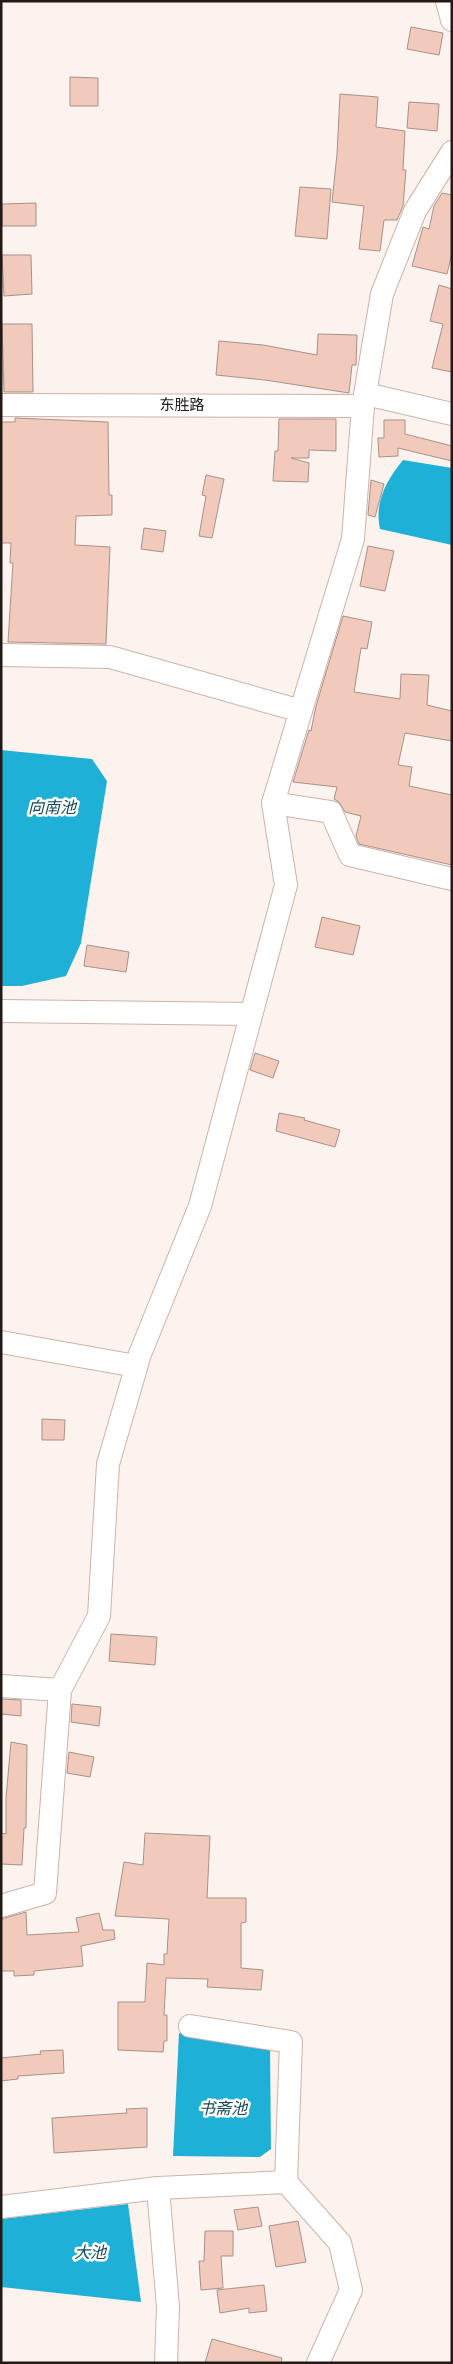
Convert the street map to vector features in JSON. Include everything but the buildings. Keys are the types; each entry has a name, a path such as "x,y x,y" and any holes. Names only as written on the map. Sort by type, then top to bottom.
{"street":[{"path":"447,1 452,20"},
{"path":"1,1906 45,1893 60,1690 99,1616 108,1464 136,1366 200,1206 286,885 273,803 353,539 365,400 382,294 415,211 452,152"},
{"name":"东胜路","path":"1,405 365,400 452,414"},
{"path":"1,655 110,657 301,711"},
{"path":"273,803 330,812 350,855 452,879"},
{"path":"1,1011 251,1014"},
{"path":"1,1342 136,1366"},
{"path":"1,1686 60,1690"},
{"path":"190,2026 291,2042 286,2182 340,2243 351,2290 318,2363"},
{"path":"1,2207 158,2188 286,2182"},
{"path":"158,2188 168,2307 166,2363"}],"water":[{"path":"403,460 452,468 452,545 380,529 380,500 387,483"},
{"name":"向南池","path":"1,750 92,759 107,781 81,943 66,976 22,986 1,986"},
{"name":"书斋池","path":"179,2033 270,2050 271,2149 260,2157 173,2156"},
{"name":"大池","path":"128,2204 141,2302 1,2287 1,2219"}]}
